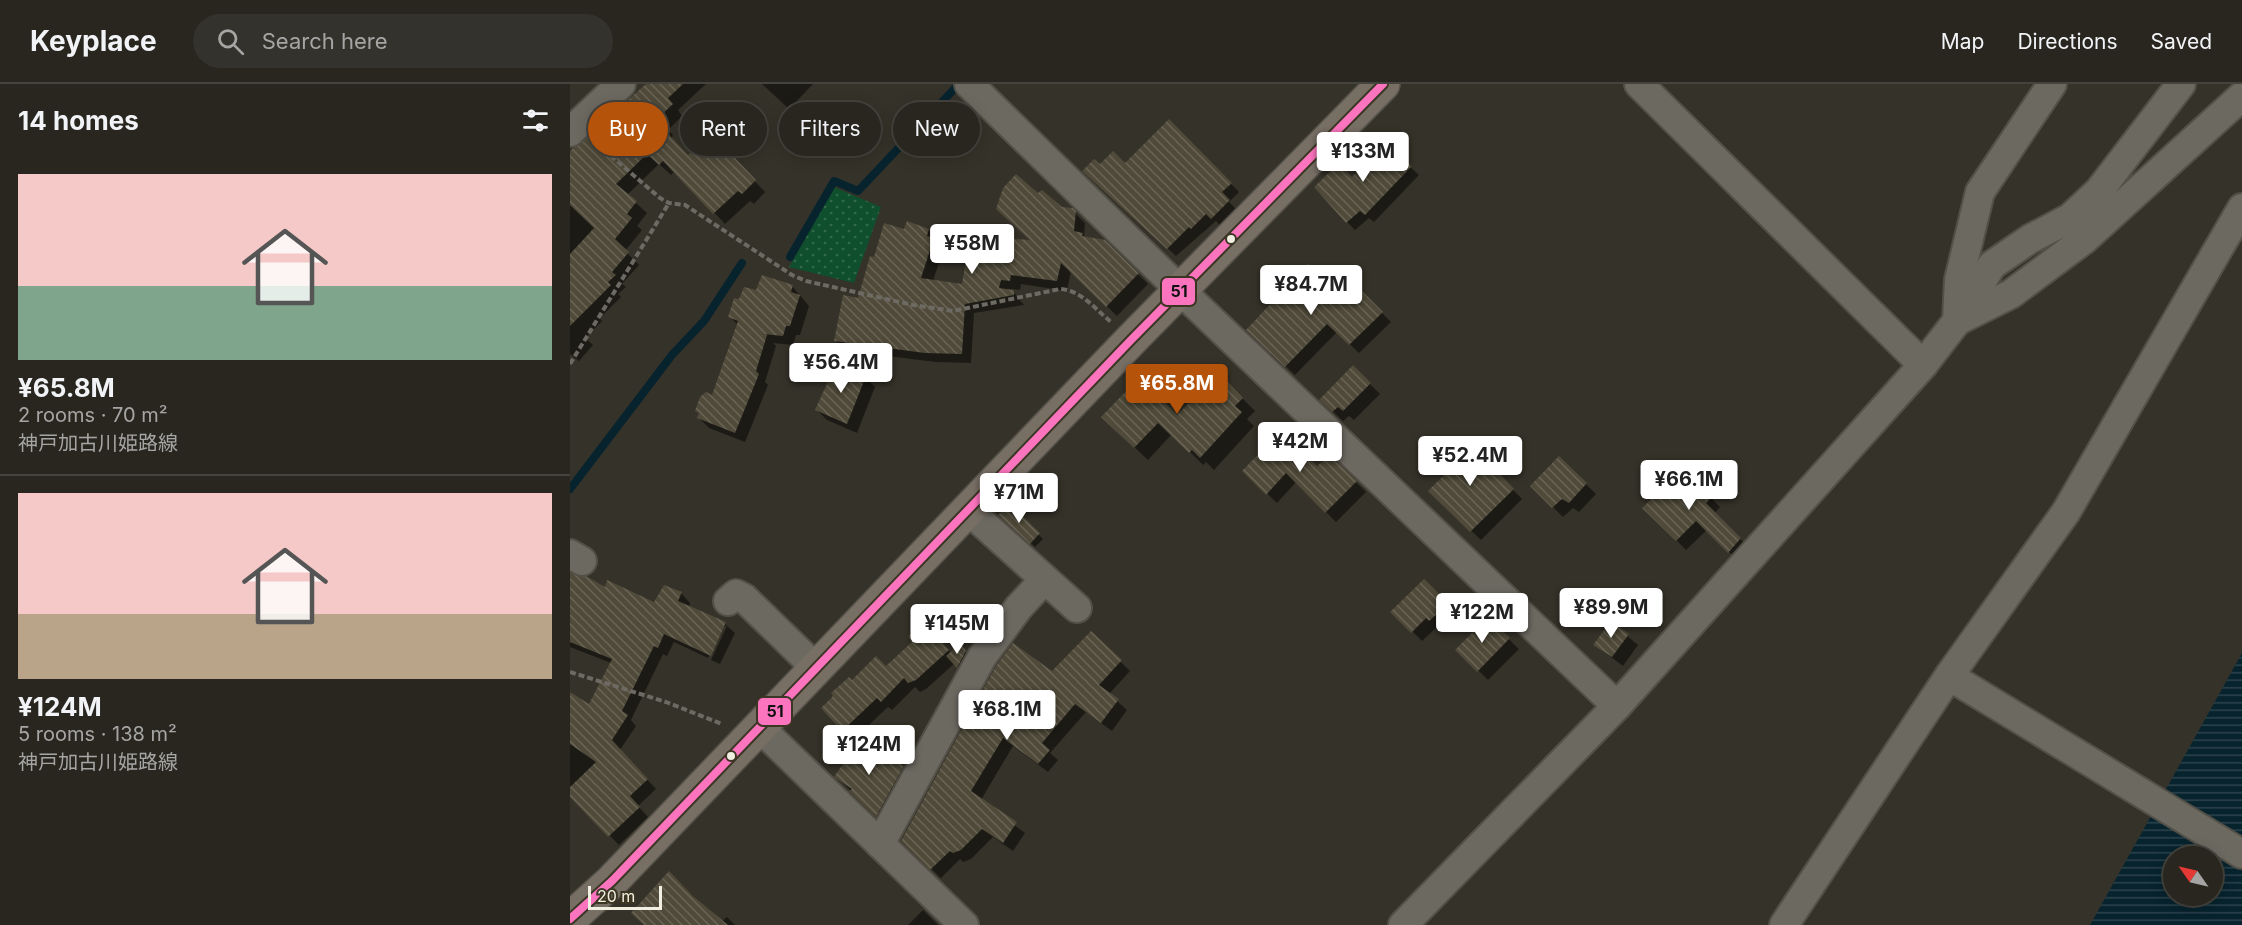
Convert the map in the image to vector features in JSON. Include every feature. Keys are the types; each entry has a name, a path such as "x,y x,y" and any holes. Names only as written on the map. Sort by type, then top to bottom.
{"main road":[{"path":"570,919 612,881 1131,340 1383,84"}],"street":[{"path":"573,129 621,84"},
{"path":"969,84 1181,291 1617,706"},
{"path":"1638,84 1923,365"},
{"path":"1957,321 1959,280 1980,192 2052,84"},
{"path":"1403,925 1617,706 1923,365 1957,321 1992,265 2030,239 2070,218 2099,191 2181,84"},
{"path":"1957,321 2011,294 2085,239 2242,96"},
{"path":"1784,925 1949,676 2066,512 2242,208"},
{"path":"968,510 1077,608"},
{"path":"880,844 982,657 1044,580"},
{"path":"728,601 736,594 744,598 816,668"},
{"path":"1949,676 2242,854"},
{"path":"752,734 880,844 964,925"}],"path":[{"path":"573,129 669,203 685,205 792,275 806,281 913,305 953,311 1060,289 1070,290 1081,295 1131,340"},
{"path":"570,364 669,203"},
{"path":"570,672 666,702 752,734"}],"green space":[{"path":"834,187 881,207 854,283 789,267"}],"water":[{"path":"2242,653 2242,925 2090,925"}],"building":[{"path":"646,84 683,84 668,98 673,104 668,109 668,102 626,102"},
{"path":"1169,119 1232,183 1222,192 1230,200 1211,219 1206,214 1191,229 1189,227 1167,249 1082,171 1094,159 1100,164 1113,151 1125,163"},
{"path":"668,134 680,146 680,156 733,156 756,180 742,194 738,191 713,214 663,161 659,165 649,156 668,156"},
{"path":"588,135 588,156 645,156 616,184 637,201 627,214 632,218 615,239 629,252 612,272 616,275 608,282 611,285 570,326 570,254 594,228 570,205 570,151"},
{"path":"1385,143 1412,166 1365,215 1360,211 1346,223 1314,187 1339,163 1352,177"},
{"path":"1016,174 1038,193 1042,190 1062,207 1073,208 1076,211 1074,231 1083,233 1082,236 1105,240 1139,273 1106,307 1061,263 1057,281 1011,275 1010,281 1001,280 999,288 1014,290 1014,295 965,304 962,354 925,353 834,341 843,295 858,298 870,256 874,257 884,223 904,229 907,221 929,229 927,236 934,238 921,278 962,284 970,236 1030,240 996,209 1003,188"},
{"path":"1308,264 1343,298 1356,285 1383,312 1349,345 1327,324 1285,367 1246,330"},
{"path":"762,275 793,285 791,292 800,295 790,326 786,326 783,336 764,334 767,335 756,371 759,374 735,433 697,418 699,413 695,411 700,397 706,392 712,395 738,321 728,317 734,298 739,299 744,287 756,290"},
{"path":"836,364 866,376 847,424 815,410"},
{"path":"1353,365 1371,383 1343,411 1338,407 1332,412 1319,400"},
{"path":"1219,373 1243,398 1235,406 1242,412 1200,458 1192,450 1189,453 1158,423 1134,448 1101,417 1134,383 1146,384 1177,415"},
{"path":"1277,435 1286,443 1290,438 1317,466 1330,455 1357,481 1325,513 1286,473 1266,495 1242,471"},
{"path":"1467,441 1514,489 1470,532 1428,491 1446,473 1441,468"},
{"path":"1559,456 1587,483 1569,503 1562,499 1552,508 1530,486"},
{"path":"1683,468 1712,497 1706,503 1741,538 1728,553 1696,521 1676,541 1642,508"},
{"path":"1010,504 1040,533 1030,544 998,515"},
{"path":"570,573 586,576 605,587 607,580 654,602 664,585 682,592 678,601 726,622 711,656 664,634 658,648 654,646 622,711 628,715 612,740 648,779 630,796 640,807 608,837 570,797 570,787 596,762 570,744 570,692 589,704 612,659 570,642"},
{"path":"1424,579 1444,599 1439,604 1443,609 1429,621 1426,618 1411,633 1390,612"},
{"path":"1488,617 1510,638 1477,672 1455,650"},
{"path":"1611,621 1629,634 1612,657 1593,645"},
{"path":"924,622 949,650 916,680 908,683 904,678 881,702 877,698 842,731 821,708 833,696 831,693 849,677 852,680 876,656 886,666 912,642 908,636"},
{"path":"1091,631 1122,660 1099,685 1119,699 1101,723 1075,704 1042,743 1050,750 1038,764 1003,738 971,791 1017,822 1003,843 982,829 961,850 953,853 950,851 930,870 901,841 996,666 1013,643 1052,671"},
{"path":"960,643 966,651 957,668 946,656"},
{"path":"860,739 904,766 876,817 849,791 852,789 834,777"},
{"path":"669,871 693,896 728,925 644,925 631,913"}],"waterway":[{"path":"790,257 834,181 858,191 959,84"},
{"path":"570,489 672,355 704,321 742,263"}],"transit line":[{"name":"51","path":"570,919 612,881 1131,340 1383,84"}]}
